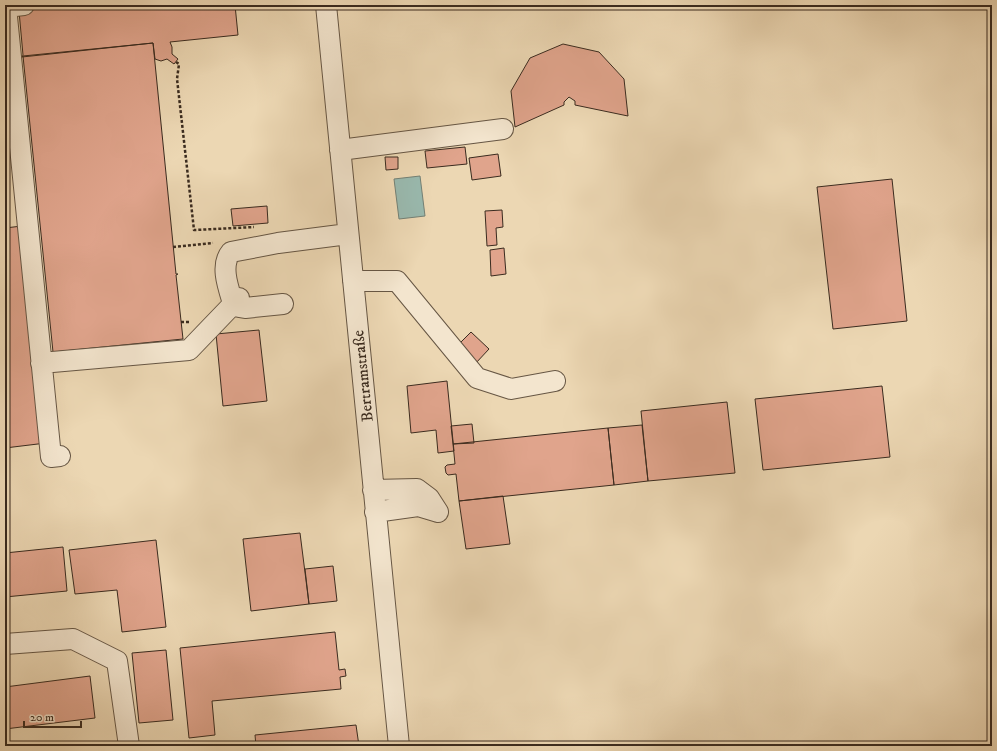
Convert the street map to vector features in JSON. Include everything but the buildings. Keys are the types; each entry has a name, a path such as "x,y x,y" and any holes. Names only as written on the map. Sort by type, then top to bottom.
{"street":[{"path":"24,5 6,7 51,457 60,456"},
{"name":"Bertramstraße","path":"326,5 399,746"},
{"path":"340,150 503,129"},
{"path":"283,301 245,308 239,307 226,269 226,258 231,252 278,243 349,242"},
{"path":"353,281 397,281 478,378 511,389 555,381"},
{"path":"41,363 189,350 236,300"},
{"path":"373,490 417,489 429,498 438,512 418,506 375,512"},
{"path":"5,644 73,639 117,661 129,746"}],"path":[{"path":"176,62 180,64 177,80 194,230 254,226 255,233"}],"water":[{"path":"420,176 425,216 399,219 394,179"}]}
